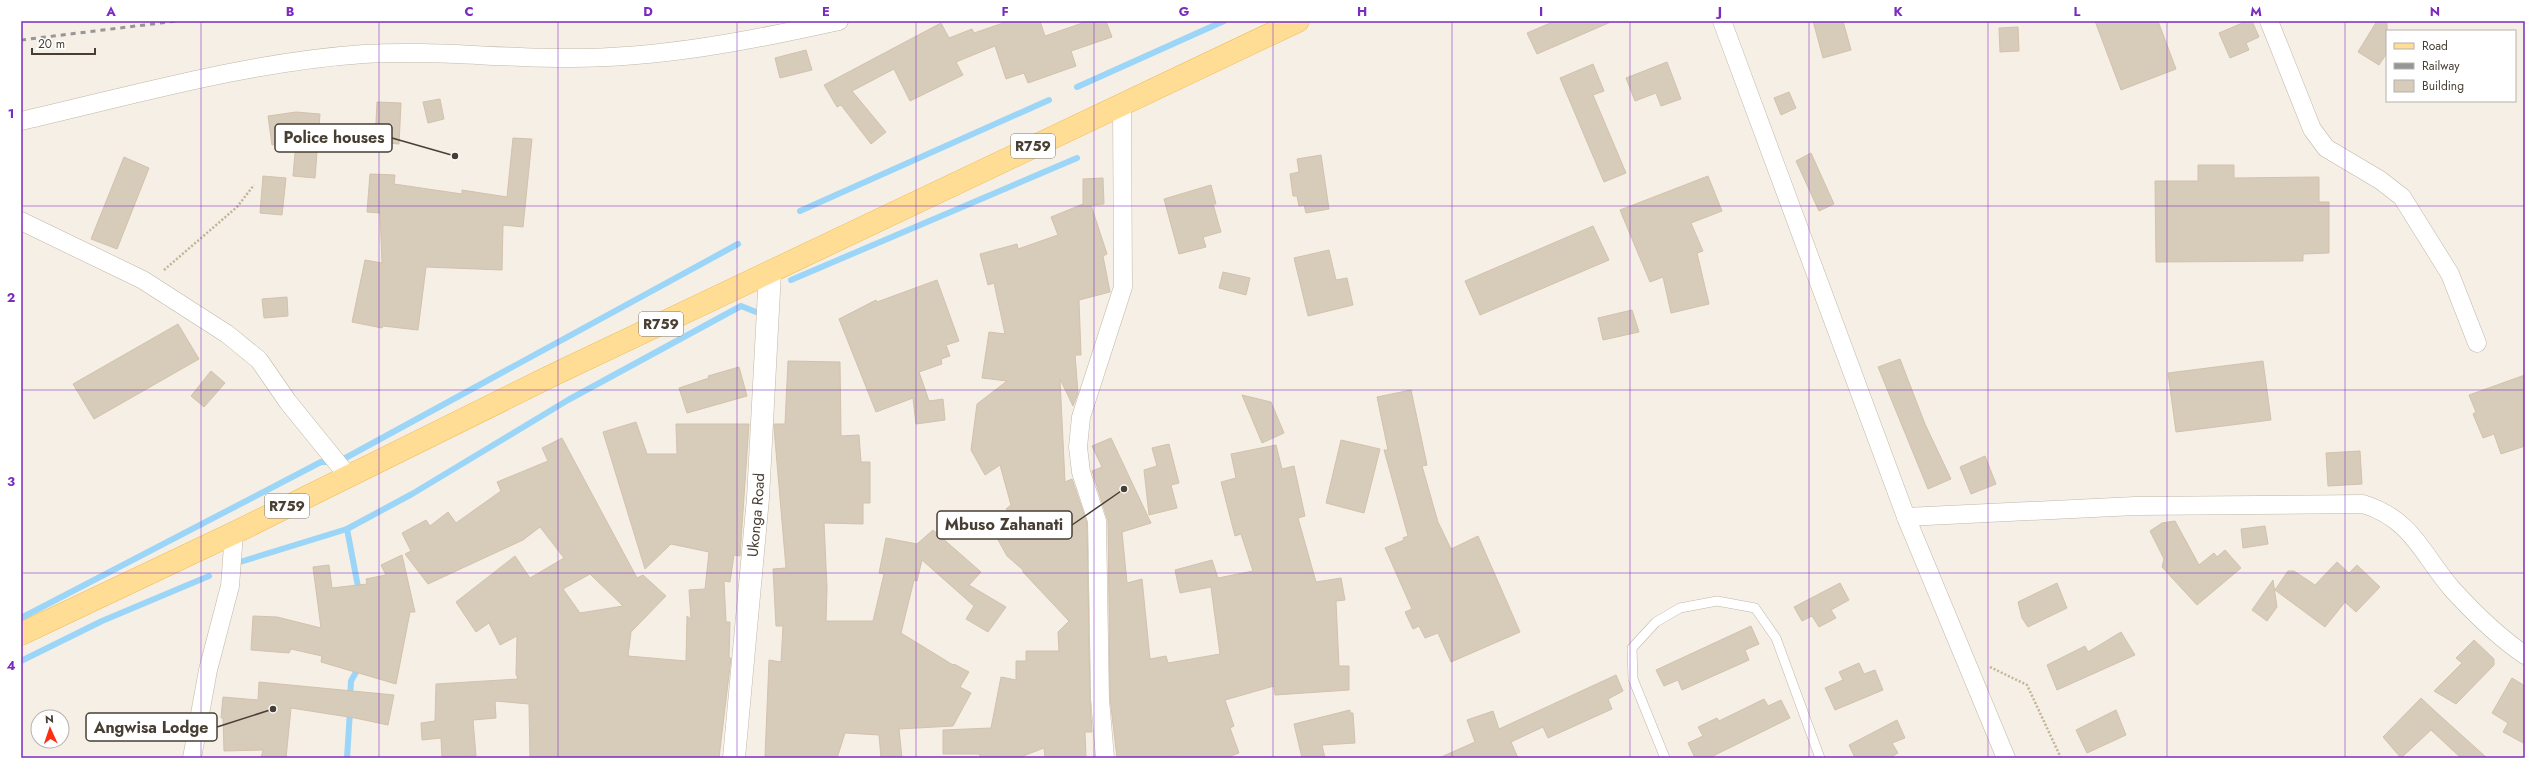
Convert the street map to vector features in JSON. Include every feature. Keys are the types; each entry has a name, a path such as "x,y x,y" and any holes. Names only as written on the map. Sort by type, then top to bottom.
{"main road":[{"name":"R759","path":"21,634 234,533 348,476 1122,103 1298,21"}],"street":[{"path":"21,121 171,86 279,64 364,54 443,54 565,58 659,53 772,36 839,21"},
{"path":"1722,21 1906,517 1961,653 2006,758"},
{"path":"2269,21 2312,129 2326,148 2380,180 2402,197 2450,274 2478,343"},
{"path":"1104,758 1100,699 1097,521 1081,472 1078,447 1082,417 1123,286 1122,103"},
{"path":"21,220 149,284 227,334 259,360 288,402 348,476"},
{"name":"Ukonga Road","path":"734,758 758,498 770,272"},
{"path":"1906,517 2135,506 2363,504 2382,510 2406,528 2452,588 2484,622 2525,655"},
{"path":"192,758 208,670 230,586 234,533"}],"lane":[{"path":"1665,758 1633,679 1632,648 1656,622 1680,608 1717,601 1754,608 1776,638 1820,758"}],"path":[{"path":"149,284 237,207 254,185"},
{"path":"1961,653 2027,685 2061,758"}],"building":[{"path":"1009,21 1040,21 1045,36 1088,21 1106,21 1112,37 1071,51 1076,66 1028,83 1024,73 1006,79 995,46 956,62 963,75 910,101 894,69 852,91 886,132 871,144 841,105 837,107 824,85 941,23 949,38 972,29 974,33"},
{"path":"1555,21 1613,21 1537,54 1527,33"},
{"path":"1813,21 1843,21 1851,50 1823,58"},
{"path":"2095,21 2158,21 2176,69 2121,90"},
{"path":"2247,21 2252,21 2259,37 2246,43 2249,50 2230,58 2219,33"},
{"path":"2377,21 2387,21 2386,54 2379,65 2358,52"},
{"path":"2018,27 2019,51 2000,52 1999,28"},
{"path":"806,50 812,70 780,78 775,58"},
{"path":"1667,62 1681,99 1661,106 1656,93 1635,101 1626,78"},
{"path":"1593,64 1604,91 1593,95 1626,173 1604,182 1560,78"},
{"path":"1789,92 1796,108 1781,115 1774,98"},
{"path":"440,99 444,119 428,123 423,102"},
{"path":"377,102 401,103 399,144 375,142"},
{"path":"296,112 320,114 315,178 293,176 296,142 272,145 268,116"},
{"path":"513,138 532,139 523,227 503,225 502,270 426,267 418,330 383,326 382,328 352,322 365,260 382,263 380,213 367,212 370,174 395,175 394,184 462,194 462,190 507,197"},
{"path":"1811,153 1834,204 1819,211 1796,161"},
{"path":"1321,155 1329,209 1306,213 1304,205 1299,206 1297,196 1293,196 1290,174 1299,172 1297,159"},
{"path":"124,157 149,168 117,249 91,239"},
{"path":"2198,165 2234,165 2234,178 2319,177 2319,202 2329,202 2329,253 2303,254 2303,261 2156,262 2155,181 2198,181"},
{"path":"263,176 286,178 282,215 260,213"},
{"path":"1708,176 1722,211 1691,223 1703,251 1697,253 1709,304 1671,313 1663,277 1650,282 1620,210"},
{"path":"1103,178 1104,204 1091,205 1107,254 1103,256 1110,292 1079,300 1081,355 1075,355 1078,393 1073,406 1060,379 1065,482 1072,479 1087,523 1090,699 1092,732 1085,732 1086,758 1045,758 1044,748 1018,758 981,758 979,754 943,754 943,730 991,728 1001,677 1016,680 1016,661 1026,661 1026,651 1059,651 1058,632 1069,621 1023,572 1023,570 1007,556 997,538 1016,520 1006,509 1011,505 1000,465 985,475 971,450 977,404 1007,381 982,378 989,332 1005,334 994,283 988,285 980,254 1017,244 1018,249 1058,235 1051,217 1083,204 1083,179"},
{"path":"1211,185 1216,204 1213,204 1221,232 1203,237 1206,247 1179,254 1164,199"},
{"path":"1593,226 1609,260 1480,315 1465,281"},
{"path":"1329,250 1336,280 1347,278 1353,305 1308,316 1294,258"},
{"path":"1223,272 1250,278 1246,295 1219,288"},
{"path":"937,280 959,341 946,345 950,356 941,359 942,364 919,372 929,401 943,399 945,420 916,424 913,398 876,412 839,319 876,300 877,302"},
{"path":"287,297 288,316 264,318 262,299"},
{"path":"1632,310 1639,332 1603,340 1598,318"},
{"path":"178,324 199,359 94,419 73,384"},
{"path":"1900,359 1925,424 1951,479 1928,489 1878,367"},
{"path":"788,361 840,362 841,436 859,435 861,462 870,462 870,503 863,503 863,524 824,523 827,588 826,621 873,621 884,574 879,573 886,538 917,544 933,530 981,572 969,585 1006,607 988,632 966,619 974,606 922,560 917,581 914,580 901,633 953,665 954,664 969,672 960,687 971,693 953,726 899,729 902,758 881,758 879,735 845,733 837,758 765,757 769,660 781,662 783,626 776,626 773,569 786,568 774,424 785,424"},
{"path":"2263,361 2271,420 2176,432 2168,373"},
{"path":"739,367 747,396 687,413 679,388 709,378 708,376"},
{"path":"211,371 225,383 204,407 191,396"},
{"path":"2525,375 2525,446 2501,454 2494,434 2483,438 2473,414 2476,412 2469,395"},
{"path":"1411,390 1427,465 1422,466 1438,522 1451,549 1478,536 1520,632 1451,662 1438,633 1425,638 1419,626 1413,629 1405,612 1412,609 1385,548 1404,540 1403,538 1408,536 1384,450 1388,450 1377,397"},
{"path":"1242,395 1271,402 1284,433 1262,443"},
{"path":"636,422 647,454 677,454 676,424 749,424 740,556 734,555 730,582 724,581 726,622 730,622 729,658 731,658 719,758 530,758 529,704 495,701 496,718 473,720 476,756 442,757 441,738 422,740 421,723 435,721 436,684 518,679 516,674 517,636 500,645 489,623 476,632 456,602 515,556 530,578 564,558 540,527 523,540 428,584 405,554 411,551 402,533 426,520 430,526 448,512 456,523 501,491 497,482 548,461 542,448 562,438 637,578 643,575 666,596 631,632 628,656 686,661 687,616 691,619 689,590 705,589 709,552 671,544 645,569 603,432","holes":["590,574 623,606 580,613 563,589"]},
{"path":"1111,438 1151,523 1122,532 1127,583 1142,579 1150,659 1166,656 1168,663 1220,654 1211,587 1180,593 1175,570 1212,560 1218,578 1253,571 1241,534 1235,536 1221,482 1236,478 1231,454 1276,445 1282,469 1294,466 1305,516 1298,518 1316,582 1341,578 1345,600 1336,601 1339,666 1349,666 1349,690 1275,695 1274,686 1225,700 1234,726 1230,728 1239,753 1225,758 1178,758 1178,756 1117,758 1110,698 1108,521 1092,471 1102,467 1092,446"},
{"path":"1341,440 1380,449 1364,513 1326,503"},
{"path":"1169,444 1179,483 1171,485 1177,508 1149,515 1144,470 1157,466 1152,448"},
{"path":"2360,451 2362,484 2328,486 2326,453"},
{"path":"1985,456 1996,484 1971,494 1960,467"},
{"path":"2175,521 2199,565 2214,553 2217,557 2225,550 2241,568 2197,605 2162,567 2164,559 2150,531 2162,523"},
{"path":"2265,526 2268,544 2243,548 2241,529"},
{"path":"402,555 415,612 410,612 396,684 321,662 322,656 291,649 289,653 251,650 253,616 277,617 321,628 313,567 329,565 332,588 367,584 366,579 386,575 381,565"},
{"path":"2337,562 2349,573 2357,565 2380,587 2356,612 2345,602 2325,627 2275,590 2288,571 2294,571 2315,585"},
{"path":"2273,580 2277,607 2267,621 2252,610"},
{"path":"1840,583 1849,600 1831,610 1836,618 1819,627 1812,616 1802,621 1794,607"},
{"path":"2057,583 2067,608 2028,627 2022,618 2018,602"},
{"path":"1751,626 1759,644 1745,650 1749,660 1682,690 1678,680 1664,686 1656,670"},
{"path":"2121,632 2135,655 2057,690 2047,665 2085,646 2088,652"},
{"path":"2474,640 2494,659 2494,665 2456,704 2434,691 2462,663 2456,658"},
{"path":"1859,663 1864,674 1875,670 1883,690 1835,710 1825,688 1843,680 1839,672"},
{"path":"1616,675 1623,691 1608,699 1612,709 1548,738 1543,727 1511,742 1518,758 1439,758 1475,742 1467,720 1493,711 1499,729"},
{"path":"2512,678 2525,686 2525,744 2503,732 2508,723 2492,713"},
{"path":"259,682 394,695 388,725 291,708 286,758 261,758 263,750 224,751 223,718 221,718 223,697 258,700"},
{"path":"2421,698 2487,758 2461,758 2431,730 2401,758 2383,737"},
{"path":"1764,699 1768,706 1781,700 1790,718 1709,758 1695,758 1688,743 1703,736 1698,727 1717,718 1719,721"},
{"path":"1350,710 1350,713 1353,713 1355,743 1322,745 1325,758 1302,758 1294,724"},
{"path":"2116,710 2126,735 2087,753 2076,730"},
{"path":"1897,720 1905,738 1892,743 1898,753 1889,758 1855,758 1849,745"}],"waterway":[{"path":"1077,87 1224,21"},
{"path":"800,211 1049,100"},
{"path":"791,280 1077,158"},
{"path":"21,618 321,462 338,462 738,244"},
{"path":"240,562 347,529 412,494 568,400 741,306 761,314 761,317"},
{"path":"347,529 359,592"},
{"path":"21,661 102,621 209,576"},
{"path":"350,698 351,681 360,665"},
{"path":"347,758 350,711"}],"railway":[{"path":"21,40 177,21"}],"place":[{"name":"Police houses","path":"455,156"},
{"name":"Mbuso Zahanati","path":"1124,489"},
{"name":"Angwisa Lodge","path":"273,709"}]}
